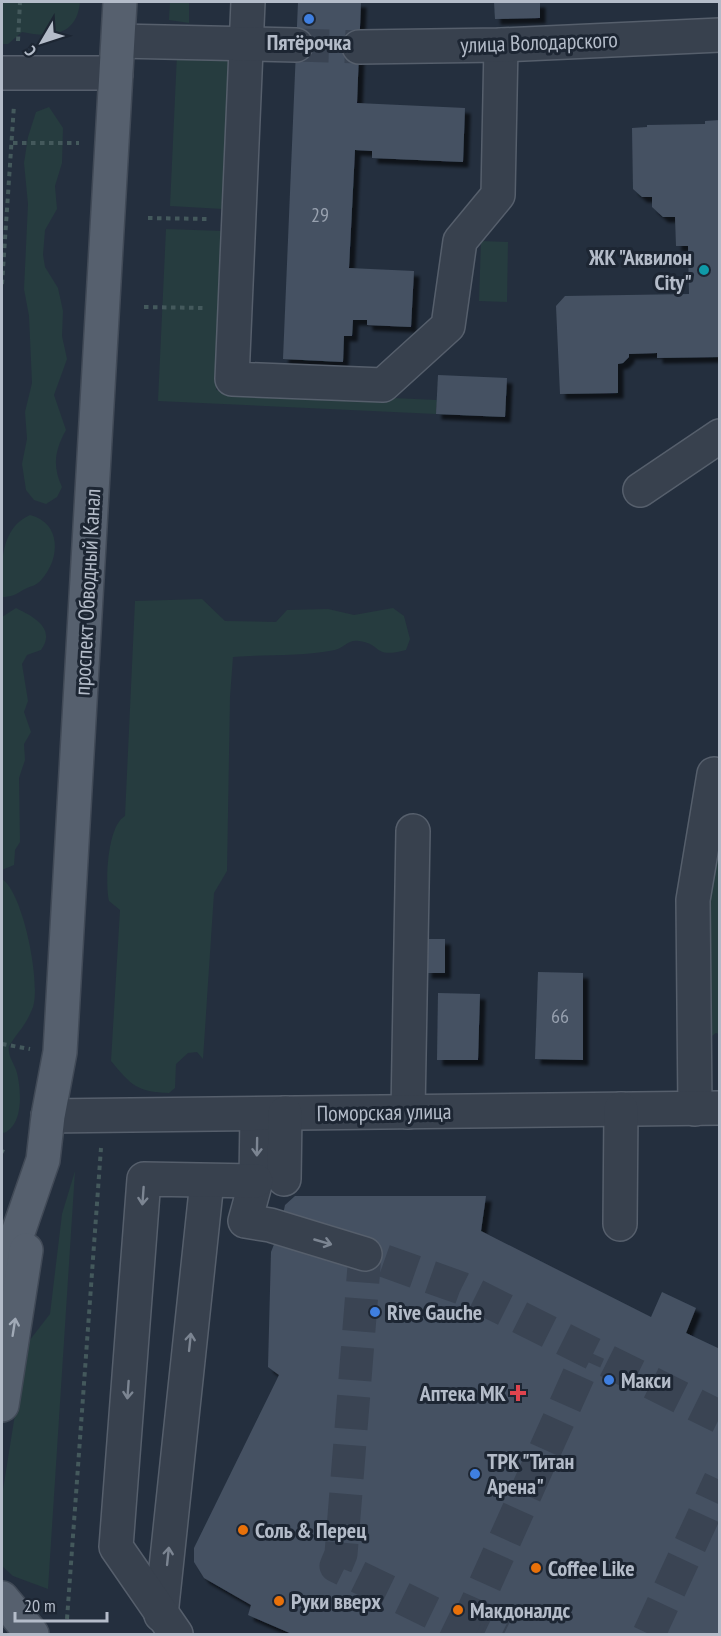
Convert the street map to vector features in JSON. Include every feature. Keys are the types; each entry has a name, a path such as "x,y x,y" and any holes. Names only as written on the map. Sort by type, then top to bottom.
{"main road":[{"name":"проспект Обводный Канал","path":"2,1279 43,1160 48,1116 60,1052 120,2"},
{"name":"проспект Обводный Канал","path":"2,1405 37,1181"},
{"path":"2,1598 32,1635"}],"street":[{"path":"248,2 232,379 383,385 448,326 460,241 498,195 501,45"},
{"name":"улица Володарского","path":"359,47 501,45 720,35"},
{"path":"118,41 296,45"},
{"path":"9,73 116,73"},
{"path":"640,490 720,436"},
{"path":"707,1108 693,900 714,774"},
{"path":"408,1112 413,831"},
{"name":"Поморская улица","path":"48,1116 707,1108"},
{"path":"620,1224 621,1109"},
{"path":"271,1113 270,1180 245,1221 270,1226 365,1254"},
{"path":"169,1624 116,1547 144,1179 270,1180"},
{"path":"169,1624 207,1181"}],"path":[{"path":"2,284 13,143 9,73 20,2"},
{"path":"13,143 80,143"},
{"path":"148,218 238,219"},
{"path":"144,307 235,309"},
{"path":"2,1044 30,1049"},
{"path":"67,1619 101,1148"}],"green space":[{"path":"2,2 80,2 74,22 68,28 42,35 22,32 8,44 2,44"},
{"path":"170,2 189,2 189,23 169,20"},
{"path":"177,54 230,57 223,209 170,206"},
{"path":"49,107 63,128 62,163 55,186 57,209 45,230 43,255 45,267 58,288 63,311 62,336 67,359 54,395 66,430 59,444 56,458 57,472 62,487 57,497 46,504 34,500 26,490 22,464 27,439 25,412 32,383 29,316 24,289 28,204 24,163 28,137 36,112"},
{"path":"166,229 223,231 216,390 437,400 436,414 158,401"},
{"path":"481,241 508,242 507,302 479,301"},
{"path":"30,515 40,519 53,533 55,552 52,562 38,583 8,597 2,597 4,548 13,529"},
{"path":"202,599 225,621 276,622 287,610 328,609 354,615 393,608 404,616 410,639 406,650 388,653 367,643 355,641 338,649 322,652 233,657 230,697 227,871 214,893 203,1059 197,1052 188,1053 176,1064 175,1088 169,1093 149,1091 136,1086 111,1061 120,910 109,901 107,882 114,831 125,816 135,601"},
{"path":"16,608 41,624 46,635 41,650 27,655 22,664 28,701 24,712 31,732 24,744 25,760 19,778 20,842 15,850 14,865 2,870 2,617"},
{"path":"708,855 719,856 719,1034 716,1033 707,1039"},
{"path":"2,879 10,887 23,919 32,959 35,995 33,1007 27,1019 9,1046 18,1080 20,1106 15,1122 4,1133 2,1132"},
{"path":"75,1171 48,1589 13,1576 2,1566 2,1496 26,1345 50,1314 62,1214"}],"building":[{"path":"298,2 361,2 357,103 465,108 463,162 372,158 372,151 355,150 349,268 414,271 411,327 367,325 367,320 353,320 352,336 344,336 343,362 283,359"},
{"path":"494,2 540,2 540,18 495,19"},
{"name":"ЖК \"Аквилон City\"","path":"720,120 720,357 657,358 657,353 629,354 623,363 618,364 618,393 560,394 556,306 565,296 689,294 688,246 676,246 675,217 663,217 652,207 652,197 642,197 633,189 632,128 647,127 647,125 705,124 705,121"},
{"path":"438,375 507,378 505,417 436,414"},
{"path":"427,939 445,939 445,973 426,973"},
{"path":"538,972 583,973 583,1060 535,1059"},
{"path":"438,993 480,994 478,1060 437,1060"},
{"name":"ТРК \"Титан Арена\"","path":"295,1196 486,1196 481,1231 651,1317 662,1292 696,1308 686,1333 720,1349 720,1634 292,1634 248,1615 251,1605 204,1578 194,1562 194,1548 279,1375 268,1367 271,1252 280,1229 285,1205"}],"tunnel":[{"path":"296,45 359,47"},
{"path":"476,1634 336,1566 341,1554 365,1254 461,1288 720,1417"},
{"path":"465,1629 589,1352"},
{"path":"649,1634 720,1480"},
{"path":"458,1612 504,1634"}],"place":[{"name":"Пятёрочка","path":"309,19"},
{"name":"ЖК \"Аквилон City\"","path":"704,270"},
{"name":"Rive Gauche","path":"375,1312"},
{"name":"Макси","path":"609,1380"},
{"name":"Аптека МК","path":"518,1393"},
{"name":"ТРК \"Титан Арена\"","path":"475,1474"},
{"name":"Соль & Перец","path":"243,1530"},
{"name":"Coffee Like","path":"536,1568"},
{"name":"Руки вверх","path":"279,1601"},
{"name":"Макдоналдс","path":"458,1610"}]}
